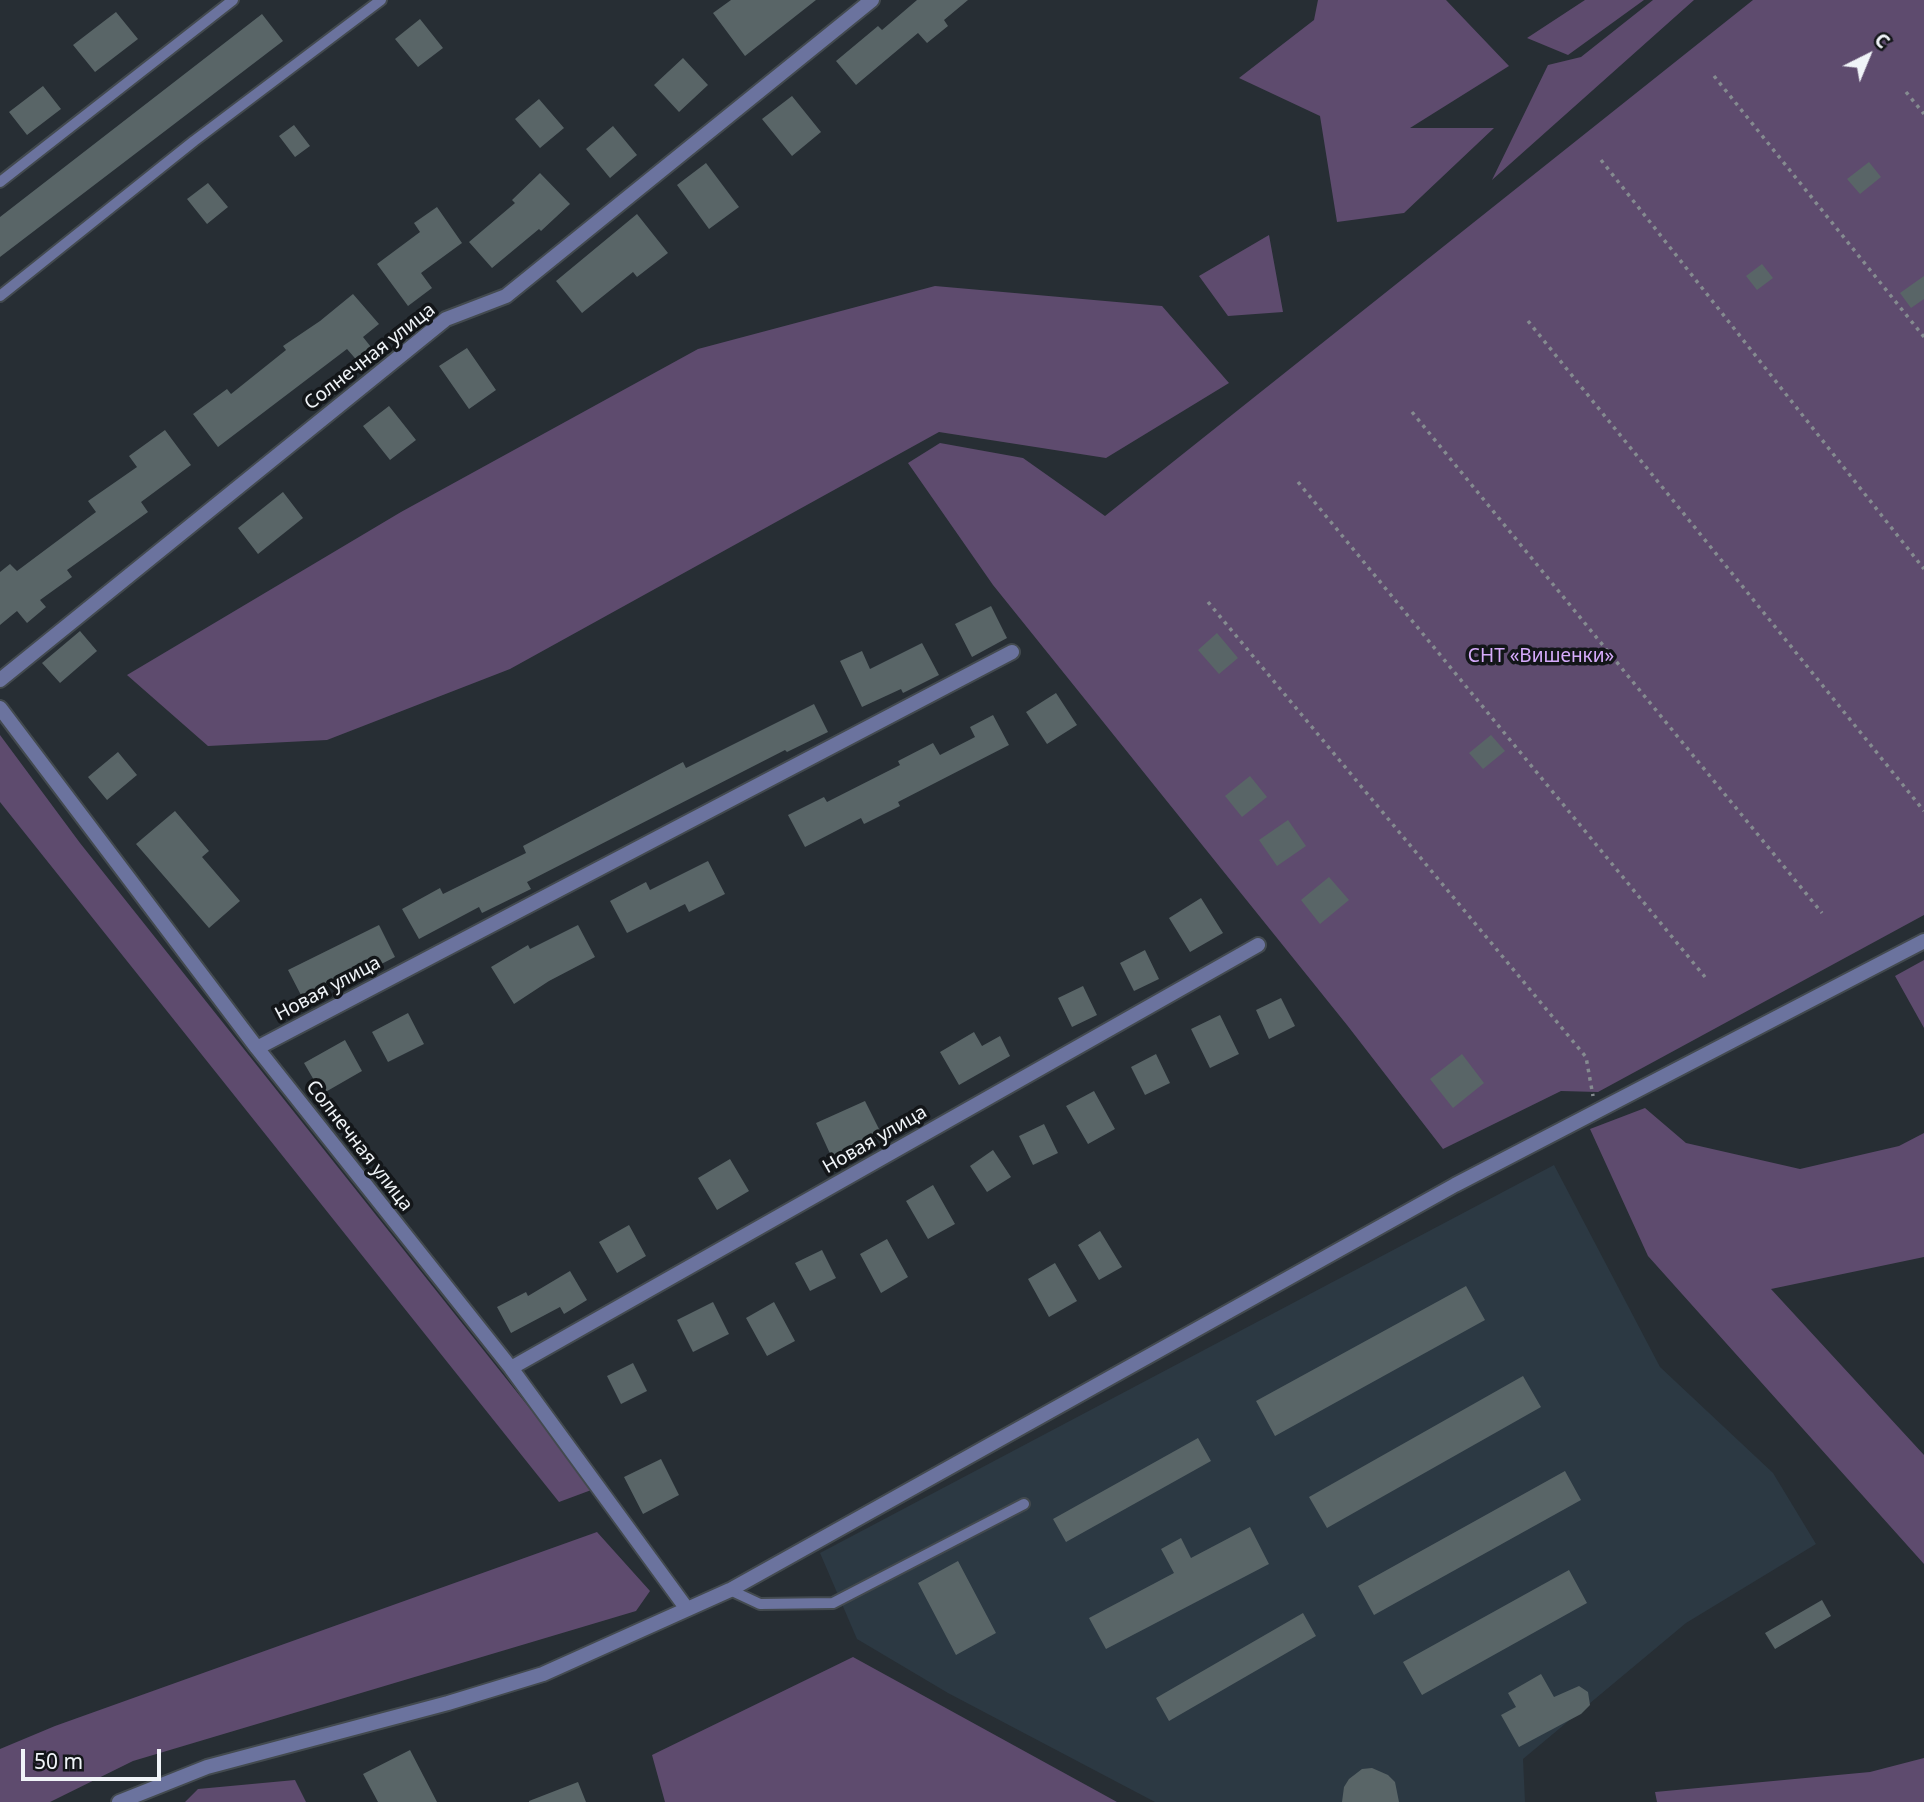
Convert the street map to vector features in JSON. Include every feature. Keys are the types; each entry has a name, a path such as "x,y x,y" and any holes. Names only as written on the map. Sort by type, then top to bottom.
{"street":[{"name":"Солнечная улица","path":"0,680 446,319 506,296 872,0"},
{"name":"Новая улица","path":"257,1048 1012,652"},
{"name":"Солнечная улица","path":"0,708 257,1048 511,1368 687,1609"},
{"path":"119,1802 207,1768 448,1703 543,1674 730,1590 1443,1192 1924,941"},
{"name":"Новая улица","path":"511,1368 1258,945"}],"lane":[{"path":"0,182 233,0"},
{"path":"0,296 194,141 381,0"},
{"path":"730,1590 760,1604 833,1602 1024,1504"}],"path":[{"path":"1714,76 1924,337"},
{"path":"1906,92 1924,114"},
{"path":"1601,160 1924,569"},
{"path":"1528,321 1924,811"},
{"path":"1412,412 1822,912"},
{"path":"1298,482 1705,977"},
{"path":"1208,602 1586,1057 1596,1112"}],"shaded area":[{"path":"1554,1165 1660,1367 1773,1473 1816,1544 1686,1623 1523,1759 1525,1802 1155,1802 948,1693 857,1639 820,1553"}],"green space":[{"path":"1318,0 1446,0 1509,66 1410,128 1494,128 1404,213 1337,222 1320,116 1239,78 1314,20"},
{"path":"1585,0 1644,0 1568,55 1527,38"},
{"path":"1653,0 1694,0 1492,180 1548,65 1581,57"},
{"name":"СНТ «Вишенки»","path":"1753,0 1924,0 1924,915 1598,1092 1561,1091 1443,1149 1347,1025 993,585 908,463 940,443 1023,458 1105,516"},
{"path":"1269,235 1283,312 1228,316 1199,276"},
{"path":"935,286 1162,306 1229,383 1106,458 939,432 510,669 327,740 208,746 127,675 401,512 698,349"},
{"path":"0,735 80,843 594,1489 559,1502 0,802"},
{"path":"1924,960 1924,1028 1895,976"},
{"path":"1645,1108 1686,1143 1800,1169 1899,1146 1924,1133 1924,1257 1771,1289 1924,1455 1924,1564 1648,1256 1590,1129"},
{"path":"597,1532 650,1591 636,1611 133,1761 50,1802 0,1802 0,1749 55,1726"},
{"path":"853,1657 1117,1802 665,1802 652,1755"},
{"path":"1924,1758 1924,1802 1657,1802 1655,1792 1870,1772"},
{"path":"295,1780 306,1802 185,1802 198,1789"}],"building":[{"path":"731,0 816,0 745,56 713,13"},
{"path":"917,0 968,0 944,20 948,26 927,43 918,33 856,85 836,61 878,26 882,30"},
{"path":"116,12 138,39 95,72 73,45"},
{"path":"262,14 283,41 0,257 0,217"},
{"path":"420,19 443,48 418,67 395,39"},
{"path":"683,58 708,85 679,112 654,85"},
{"path":"43,86 61,109 27,135 9,112"},
{"path":"792,96 821,132 792,156 762,119"},
{"path":"539,99 564,128 540,148 515,119"},
{"path":"294,125 310,146 295,157 279,136"},
{"path":"613,126 637,155 610,178 586,149"},
{"path":"1869,162 1881,177 1860,194 1847,179"},
{"path":"706,163 739,207 709,229 677,185"},
{"path":"540,173 570,204 541,231 539,229 492,268 469,242 515,203 512,200"},
{"path":"208,183 228,207 207,224 187,199"},
{"path":"437,207 462,243 421,273 432,288 408,306 377,264 420,232 414,223"},
{"path":"637,214 668,253 637,277 633,272 582,313 556,281"},
{"path":"1762,264 1773,278 1757,290 1746,276"},
{"path":"1924,276 1924,299 1911,308 1900,293"},
{"path":"353,294 379,324 363,337 375,352 360,364 347,349 218,447 193,414 227,389 231,394 286,350 283,346"},
{"path":"467,348 496,390 469,409 439,366"},
{"path":"389,406 416,440 390,460 363,426"},
{"path":"165,430 191,465 141,502 148,512 67,570 72,577 40,600 46,607 27,623 17,611 0,625 0,572 10,564 17,571 96,512 88,501 137,467 129,456"},
{"path":"283,492 303,518 258,554 238,528"},
{"path":"991,606 1007,638 972,657 955,624"},
{"path":"80,631 97,651 60,683 42,663"},
{"path":"1217,633 1238,658 1219,674 1198,650"},
{"path":"922,643 939,675 903,693 901,689 862,707 840,661 862,651 870,669"},
{"path":"1056,693 1077,725 1047,744 1026,712"},
{"path":"814,704 828,732 787,752 785,750 527,882 531,889 482,913 479,907 419,939 402,909 440,888 443,894 526,853 523,846 683,762 686,768"},
{"path":"993,715 1009,745 898,802 900,806 864,824 861,818 805,847 788,815 824,797 827,802 900,765 898,761 933,743 940,755 975,737 970,727"},
{"path":"1491,735 1505,751 1483,769 1469,753"},
{"path":"118,752 137,775 107,800 88,777"},
{"path":"1250,776 1267,797 1242,817 1225,796"},
{"path":"175,811 209,851 202,857 240,901 209,928 136,844"},
{"path":"1288,820 1306,846 1277,866 1259,840"},
{"path":"708,861 725,894 689,912 685,904 627,933 610,901 646,882 650,890"},
{"path":"1329,877 1349,900 1320,924 1301,900"},
{"path":"1201,898 1223,933 1190,952 1169,918"},
{"path":"379,925 395,957 360,975 357,971 303,999 288,970"},
{"path":"578,925 595,957 549,981 514,1004 491,967 528,945 530,949"},
{"path":"1145,950 1159,979 1134,991 1120,963"},
{"path":"1083,986 1097,1015 1072,1027 1058,998"},
{"path":"1281,998 1295,1026 1269,1039 1256,1010"},
{"path":"408,1013 424,1044 388,1062 372,1032"},
{"path":"1220,1015 1239,1054 1210,1068 1191,1029"},
{"path":"974,1032 982,1046 1000,1036 1010,1056 959,1085 940,1052"},
{"path":"345,1040 362,1071 322,1094 304,1063"},
{"path":"1156,1054 1170,1083 1145,1095 1131,1067"},
{"path":"1462,1054 1484,1083 1453,1108 1430,1079"},
{"path":"1094,1091 1115,1129 1088,1144 1066,1106"},
{"path":"865,1101 882,1135 832,1158 816,1123"},
{"path":"1044,1124 1058,1153 1033,1165 1019,1136"},
{"path":"993,1150 1011,1177 987,1192 970,1166"},
{"path":"730,1159 749,1191 717,1210 698,1178"},
{"path":"933,1185 955,1224 928,1239 906,1201"},
{"path":"629,1225 646,1256 617,1273 599,1242"},
{"path":"1100,1231 1122,1267 1099,1280 1078,1245"},
{"path":"887,1239 908,1277 881,1293 860,1254"},
{"path":"822,1250 836,1278 810,1291 795,1263"},
{"path":"1055,1263 1077,1301 1049,1317 1028,1279"},
{"path":"570,1271 587,1300 564,1314 560,1307 511,1333 497,1307 526,1292 528,1296"},
{"path":"1466,1286 1485,1320 1275,1436 1256,1401"},
{"path":"713,1302 729,1334 693,1352 677,1320"},
{"path":"774,1302 795,1341 767,1356 746,1318"},
{"path":"633,1363 647,1391 621,1404 607,1376"},
{"path":"1523,1376 1541,1407 1327,1528 1309,1497"},
{"path":"1198,1438 1211,1461 1066,1542 1053,1519"},
{"path":"661,1459 679,1495 643,1514 624,1477"},
{"path":"1565,1471 1581,1500 1374,1615 1358,1586"},
{"path":"1250,1527 1269,1564 1106,1649 1089,1618 1174,1573 1161,1549 1181,1538 1191,1558"},
{"path":"958,1561 996,1633 956,1655 918,1583"},
{"path":"1569,1570 1587,1603 1422,1695 1403,1662"},
{"path":"1822,1600 1831,1616 1775,1649 1765,1633"},
{"path":"1303,1613 1316,1636 1169,1721 1156,1698"},
{"path":"1541,1674 1554,1697 1579,1686 1588,1692 1590,1705 1581,1714 1519,1747 1501,1715 1516,1707 1508,1693"},
{"path":"410,1750 437,1802 378,1802 363,1774"},
{"path":"1372,1768 1388,1775 1395,1782 1399,1802 1342,1802 1344,1787 1349,1779 1362,1769"},
{"path":"578,1782 586,1802 529,1802 529,1801"}]}
